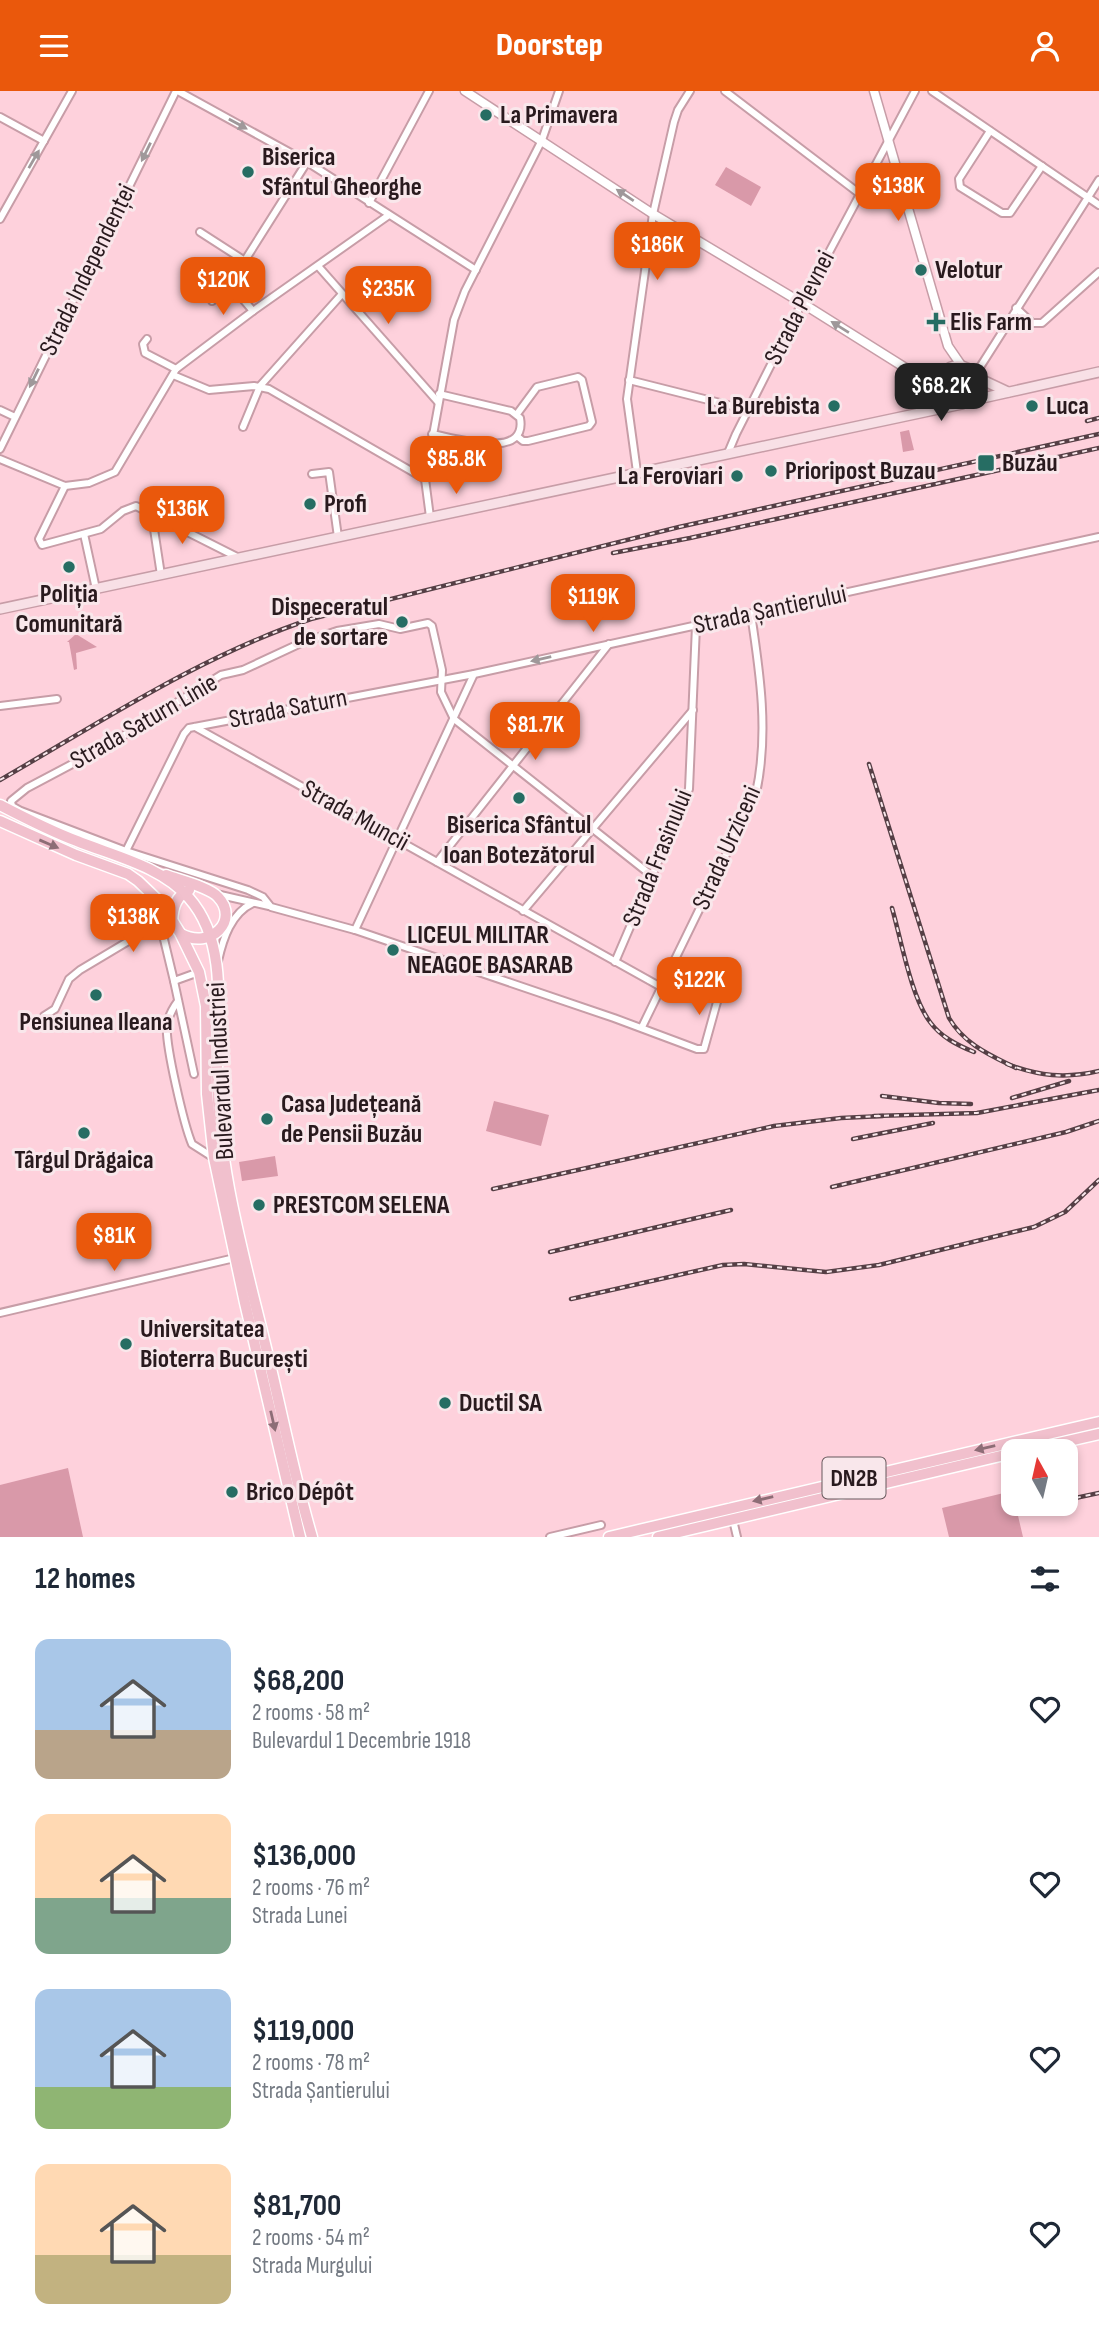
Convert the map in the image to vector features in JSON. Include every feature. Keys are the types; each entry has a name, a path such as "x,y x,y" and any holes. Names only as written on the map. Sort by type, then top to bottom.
{"main road":[{"path":"956,404 946,400 939,391 939,379 947,368 961,365 975,376 1008,392"},
{"path":"0,610 1099,372"},
{"path":"968,401 976,391 975,376"},
{"path":"919,413 939,391"},
{"name":"Bulevardul Industriei","path":"0,805 55,832 149,869 184,893 200,913 211,938 216,970 217,1091 226,1170 239,1257 300,1537"},
{"name":"Bulevardul Industriei","path":"0,821 138,880 162,904 199,972 206,1006 207,1094 214,1159 312,1537"},
{"path":"149,869 216,894 225,912 220,929 211,938 195,939 180,933"},
{"path":"172,921 175,903 184,893 200,888"},
{"name":"DN2B","path":"609,1537 1099,1422"},
{"path":"1077,1439 1099,1434"},
{"name":"DN2B","path":"658,1537 1001,1456"}],"street":[{"path":"0,219 72,91"},
{"path":"177,91 307,162 476,270"},
{"name":"Strada Independenței","path":"0,449 177,91"},
{"path":"369,203 429,91"},
{"path":"465,91 653,214 802,303 939,391"},
{"path":"480,91 483,101"},
{"path":"430,517 425,479 456,313 541,140 559,91"},
{"path":"637,472 627,413 629,380 653,214 674,122 690,91"},
{"path":"725,91 860,194"},
{"path":"874,91 948,347 947,368"},
{"name":"Strada Plevnei","path":"728,453 802,303 915,91"},
{"path":"932,91 1099,205"},
{"path":"0,117 44,141"},
{"path":"990,131 959,179 960,187 1002,213 1010,213 1042,166"},
{"path":"212,301 230,283 307,162"},
{"path":"975,376 1099,180"},
{"path":"0,459 65,487 102,479 115,472 175,372 253,311 389,215"},
{"path":"200,232 244,261"},
{"path":"318,266 438,402"},
{"path":"1016,308 1032,323 1042,323 1099,272"},
{"path":"230,283 253,311"},
{"path":"243,427 260,386 342,293"},
{"path":"147,339 143,344 145,353 209,390 260,386 269,389 425,479"},
{"path":"948,347 961,365"},
{"path":"517,414 537,387 578,377 582,380 592,422 589,426 528,441 518,437"},
{"path":"629,380 748,410"},
{"path":"439,394 517,414 521,424 518,437"},
{"path":"0,410 15,417"},
{"path":"432,434 497,444 518,437"},
{"path":"312,474 329,472 338,537"},
{"path":"65,487 38,539 39,543 46,545 85,534 108,525 123,511 140,507 152,516 239,558"},
{"path":"152,516 161,575"},
{"path":"85,534 96,589"},
{"name":"Strada Șantierului","path":"440,681 1099,537"},
{"name":"Strada Urziceni","path":"642,1027 756,793 761,762 762,706 751,614"},
{"name":"Strada Saturn Linie","path":"126,851 21,811 12,806 13,798 110,744 221,675 243,670 301,643 337,631 379,624 400,629 430,624 442,670 440,681"},
{"name":"Strada Frasinului","path":"615,962 688,789 694,710 696,626"},
{"path":"437,862 610,644"},
{"path":"355,930 474,674"},
{"path":"440,681 442,695 454,719 651,875"},
{"name":"Strada Saturn","path":"126,851 184,734 195,727 440,681"},
{"path":"0,706 57,699"},
{"path":"523,911 694,710"},
{"name":"Strada Muncii","path":"195,727 661,987"},
{"path":"126,851 248,890 263,898 271,907"},
{"path":"216,894 355,930 642,1027 697,1049 704,1049 717,1002"},
{"path":"216,970 223,938 242,910 253,903"},
{"path":"220,929 236,918"},
{"path":"44,1016 55,1009 69,979 80,970 147,930 162,930 194,1074"},
{"path":"174,981 199,972"},
{"path":"178,1001 168,1018 167,1037 183,1111 192,1144 214,1159"},
{"path":"0,1313 239,1257"},
{"path":"867,1475 869,1488"},
{"path":"730,1507 737,1537"},
{"path":"550,1537 601,1525"}],"shaded area":[{"path":"726,167 761,187 751,206 715,185"},
{"path":"958,370 964,371 972,379 972,391 964,399 958,400 952,399 944,391 943,385 944,379 952,371"},
{"path":"909,430 914,450 903,452 900,432"},
{"path":"76,634 97,647 76,653 77,669 74,670 67,642"},
{"path":"494,1101 549,1115 541,1146 486,1131"},
{"path":"275,1156 278,1176 242,1181 239,1162"},
{"path":"68,1468 83,1537 0,1537 0,1485"},
{"path":"1001,1494 1001,1516 1018,1516 1023,1537 949,1537 942,1508"}],"railway":[{"path":"1087,421 1099,418"},
{"path":"0,780 190,671 270,634 311,619 679,527 1099,434"},
{"path":"613,553 1099,448"},
{"path":"869,764 949,1018 970,1042 1016,1068"},
{"path":"892,908 912,983 923,1011 944,1036 974,1052"},
{"path":"1007,1064 1052,1075 1099,1071"},
{"path":"1012,1098 1069,1081"},
{"path":"874,1116 977,1113 1099,1090"},
{"path":"882,1096 971,1104"},
{"path":"493,1189 774,1126 883,1116"},
{"path":"832,1187 1066,1132 1099,1121"},
{"path":"853,1139 933,1123"},
{"path":"571,1299 723,1265 744,1264 826,1272 879,1265 1034,1227 1065,1212 1099,1180"},
{"path":"550,1252 731,1210"},
{"path":"1078,1497 1099,1493"}],"place":[{"name":"La Primavera","path":"486,115"},
{"name":"Biserica Sfântul Gheorghe","path":"248,172"},
{"name":"Velotur","path":"921,270"},
{"name":"Elis Farm","path":"936,322"},
{"name":"La Burebista","path":"834,406"},
{"name":"Luca","path":"1032,406"},
{"name":"Buzău","path":"986,463"},
{"name":"Prioripost Buzau","path":"771,471"},
{"name":"La Feroviari","path":"737,476"},
{"name":"Profi","path":"310,504"},
{"name":"Poliția Comunitară","path":"69,567"},
{"name":"Dispeceratul de sortare","path":"402,622"},
{"name":"Biserica Sfântul Ioan Botezătorul","path":"519,798"},
{"name":"LICEUL MILITAR NEAGOE BASARAB","path":"393,950"},
{"name":"Pensiunea Ileana","path":"96,995"},
{"name":"Casa Județeană de Pensii Buzău","path":"267,1119"},
{"name":"Târgul Drăgaica","path":"84,1133"},
{"name":"PRESTCOM SELENA","path":"259,1205"},
{"name":"Universitatea Bioterra București","path":"126,1344"},
{"name":"Ductil SA","path":"445,1403"},
{"name":"Brico Dépôt","path":"232,1492"}]}
